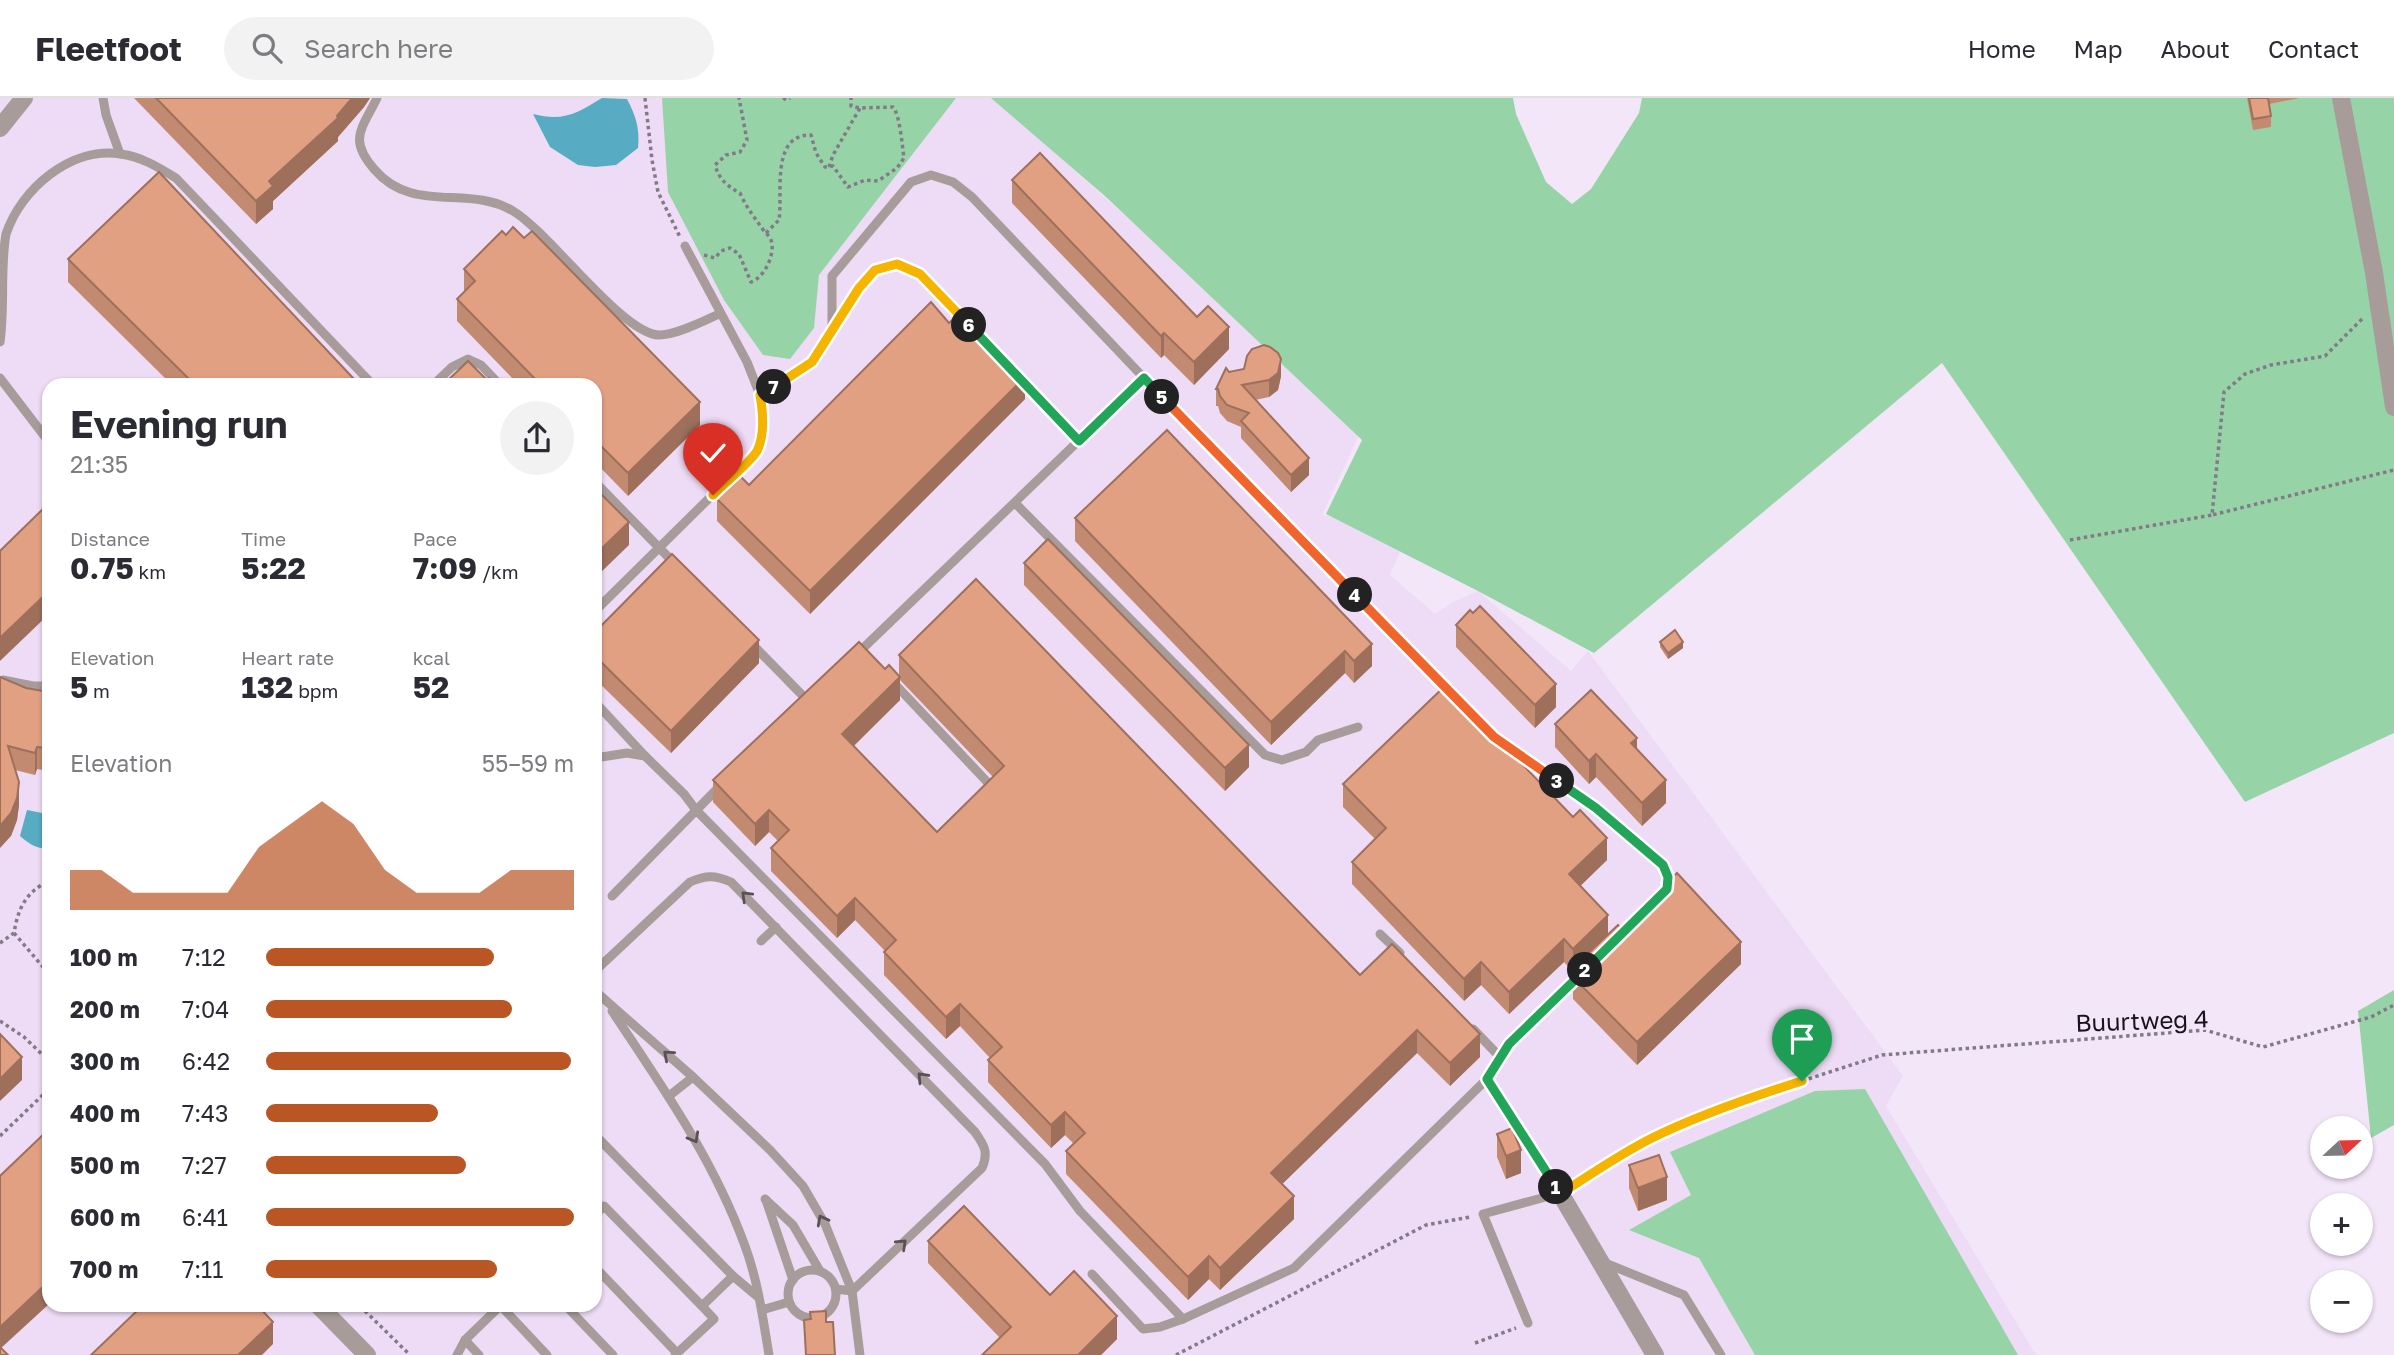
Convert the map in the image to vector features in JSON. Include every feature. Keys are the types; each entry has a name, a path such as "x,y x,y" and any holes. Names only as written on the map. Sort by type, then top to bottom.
{"street":[{"path":"0,128 24,98"},
{"path":"2341,98 2378,300 2394,407"},
{"path":"1560,1194 1655,1355"},
{"path":"325,1312 367,1355"}],"lane":[{"path":"103,98 120,154"},
{"path":"377,98 358,136 362,155 384,181 414,195 486,200 513,211 628,321 658,335 685,328 719,314"},
{"path":"0,342 3,320 2,257 6,234 26,197 44,178 66,165 95,154 120,154 148,161 176,178 367,378"},
{"path":"832,332 832,276 911,182 931,175 953,182 972,197 1461,703"},
{"path":"602,604 757,451 762,420 760,395 747,362 685,246"},
{"path":"760,395 812,362 859,288 875,270 897,264 920,274 976,332"},
{"path":"440,378 453,366 468,359 481,365 493,378"},
{"path":"1013,371 1079,441"},
{"path":"0,378 42,433"},
{"path":"853,658 1144,378"},
{"path":"602,489 687,577"},
{"path":"1015,503 1265,755 1282,760 1306,752 1318,740 1358,727"},
{"path":"743,635 808,701"},
{"path":"862,649 871,658"},
{"path":"889,678 991,786 981,795"},
{"path":"3,680 42,686"},
{"path":"799,710 817,692"},
{"path":"602,710 684,794 696,810 1045,1164 1080,1210 1183,1319"},
{"path":"1486,729 1596,808 1663,865 1668,877 1667,889 1657,899"},
{"path":"602,757 627,753 645,756"},
{"path":"612,896 724,782"},
{"path":"602,964 690,881 702,876 715,876 731,882 975,1132 985,1146 986,1157 982,1168 852,1291"},
{"path":"761,941 776,926"},
{"path":"1380,934 1408,962"},
{"path":"1092,1274 1143,1329 1160,1328 1183,1319 1294,1268 1487,1079 1509,1044 1588,967"},
{"path":"602,1001 693,1077 770,1150 803,1186 825,1224 852,1291 860,1355"},
{"path":"602,1002 669,1096 721,1188 746,1247 762,1310 769,1355"},
{"path":"1462,1018 1501,1058"},
{"path":"669,1096 693,1077"},
{"path":"1487,1079 1560,1194"},
{"path":"1528,1323 1483,1214 1560,1194 1679,1125"},
{"path":"602,1142 733,1276 758,1298"},
{"path":"793,1280 765,1199 793,1225 820,1271 833,1281 836,1289 834,1305 822,1317 805,1318 798,1314 789,1302 789,1287 804,1271 820,1271"},
{"path":"602,1208 604,1206 713,1319 676,1354 602,1275"},
{"path":"1600,1262 1684,1295 1721,1355"},
{"path":"702,1306 733,1276"},
{"path":"836,1289 852,1291"},
{"path":"762,1310 789,1302"},
{"path":"457,1355 465,1340 495,1312"},
{"path":"507,1312 547,1355"},
{"path":"572,1312 613,1355"},
{"path":"465,1340 479,1355"}],"path":[{"path":"645,98 658,192 685,246"},
{"path":"702,254 715,258 721,251 730,248 739,254 751,282 758,280 766,268 771,250 771,240 745,205 740,192 730,187 718,175 715,165 726,155 740,152 747,140 739,98"},
{"path":"783,98 790,98"},
{"path":"766,233 779,220 780,170 786,151 794,139 811,135 816,153 825,167 833,166 848,187 865,180 878,181 897,167 904,158 899,114 893,107 860,108 851,106 851,98"},
{"path":"830,167 833,155 860,108"},
{"path":"2212,515 2224,393 2245,374 2271,365 2325,356 2351,332 2378,300"},
{"path":"2070,540 2212,515 2394,470"},
{"path":"0,943 13,933 24,899 42,884"},
{"path":"13,933 42,966"},
{"name":"Buurtweg 4","path":"1679,1125 1722,1107 1882,1055 2205,1030 2263,1047 2371,1017 2394,1005"},
{"path":"0,1021 24,1037 42,1054"},
{"path":"0,1136 42,1096"},
{"path":"1176,1355 1426,1225 1483,1214"},
{"path":"366,1312 410,1355"},
{"path":"1475,1343 1528,1323"}],"shaded area":[{"path":"0,98 994,98 1362,429 1322,515 1408,533 1390,575 1435,614 1478,591 1571,671 1588,651 1903,1076 1886,1106 2036,1355 0,1355"}],"green space":[{"path":"662,98 956,98 819,275 814,328 790,359 763,355 724,300 668,192"},
{"path":"991,98 1513,98 1516,114 1546,182 1572,204 1591,189 1639,113 1642,98 2394,98 2394,733 2245,802 1942,363 1594,653 1326,514 1362,440 1106,197"},
{"path":"2394,990 2394,1125 2373,1137 2373,1116 2369,1116 2358,1011"},
{"path":"1865,1089 2018,1355 1755,1355 1699,1258 1629,1230 1691,1195 1670,1152 1815,1091"}],"water":[{"path":"602,98 627,99 637,123 638,148 616,165 595,167 578,165 550,147 533,114 553,117 570,115"},
{"path":"27,810 42,813 42,848 20,836"}],"building":[{"path":"156,98 352,98 338,118 269,181 273,186 256,201"},
{"path":"2249,98 2268,98 2271,116 2253,119"},
{"path":"1040,153 1197,317 1208,306 1229,327 1194,362 1164,333 1161,336 1012,180"},
{"path":"159,172 353,378 188,378 68,259"},
{"path":"513,227 524,238 532,231 700,402 628,473 602,447 602,378 534,378 457,299 475,281 464,269 502,231 506,235"},
{"path":"931,302 949,323 963,310 1025,377 810,591 717,499 741,477 749,485"},
{"path":"1264,345 1278,353 1281,359 1278,373 1269,380 1242,385 1309,458 1291,475 1241,421 1249,413 1227,405 1216,389 1226,368 1229,372 1244,369 1252,349"},
{"path":"468,361 485,378 450,378"},
{"path":"1167,430 1372,644 1354,661 1345,651 1271,722 1075,518"},
{"path":"602,495 629,522 602,548"},
{"path":"42,510 42,598 0,638 0,551"},
{"path":"1048,539 1249,745 1225,768 1024,563"},
{"path":"672,554 759,640 671,731 602,663 602,625"},
{"path":"976,579 1360,975 1392,944 1480,1034 1450,1063 1417,1030 1271,1173 1294,1196 1220,1268 1209,1256 1188,1277 1066,1151 1085,1133 1065,1112 1051,1125 988,1060 1002,1047 960,1004 946,1017 884,952 896,940 855,898 837,916 771,848 789,830 769,810 755,824 713,780 859,642 885,669 889,665 900,677 842,734 937,832 1004,766 899,655"},
{"path":"1480,606 1556,684 1535,705 1456,625 1470,610 1473,613"},
{"path":"1675,630 1683,642 1668,653 1660,642"},
{"path":"0,677 26,688 42,691 42,747 37,747 35,753 8,746 19,782 11,813 0,826"},
{"path":"1446,685 1573,817 1580,810 1607,838 1569,874 1608,915 1573,949 1564,939 1509,992 1481,962 1464,979 1352,862 1386,828 1343,784"},
{"path":"1591,690 1637,738 1631,743 1666,780 1642,803 1596,754 1589,761 1555,724"},
{"path":"1677,873 1741,942 1637,1042 1573,977 1586,964 1582,959 1618,925 1621,929"},
{"path":"0,1034 22,1057 0,1079"},
{"path":"1512,1128 1521,1150 1506,1156 1497,1134"},
{"path":"42,1136 42,1288 0,1327 0,1176"},
{"path":"1659,1155 1667,1177 1638,1188 1629,1165"},
{"path":"964,1206 1050,1295 1074,1271 1117,1316 1078,1355 982,1355 1011,1327 928,1241"},
{"path":"826,1311 826,1322 833,1322 835,1355 806,1355 804,1320 811,1319 810,1312"},
{"path":"136,1312 264,1312 273,1322 238,1355 91,1355"},
{"path":"0,1347 8,1355 0,1355"}],"route":[{"path":"713,495 757,451 763,413 760,395 812,362 859,288 875,270 897,264 920,274 1079,441 1144,378 1494,737 1596,808 1663,865 1668,877 1667,889 1509,1044 1487,1079 1560,1194 1679,1125 1722,1107 1802,1081"}]}
